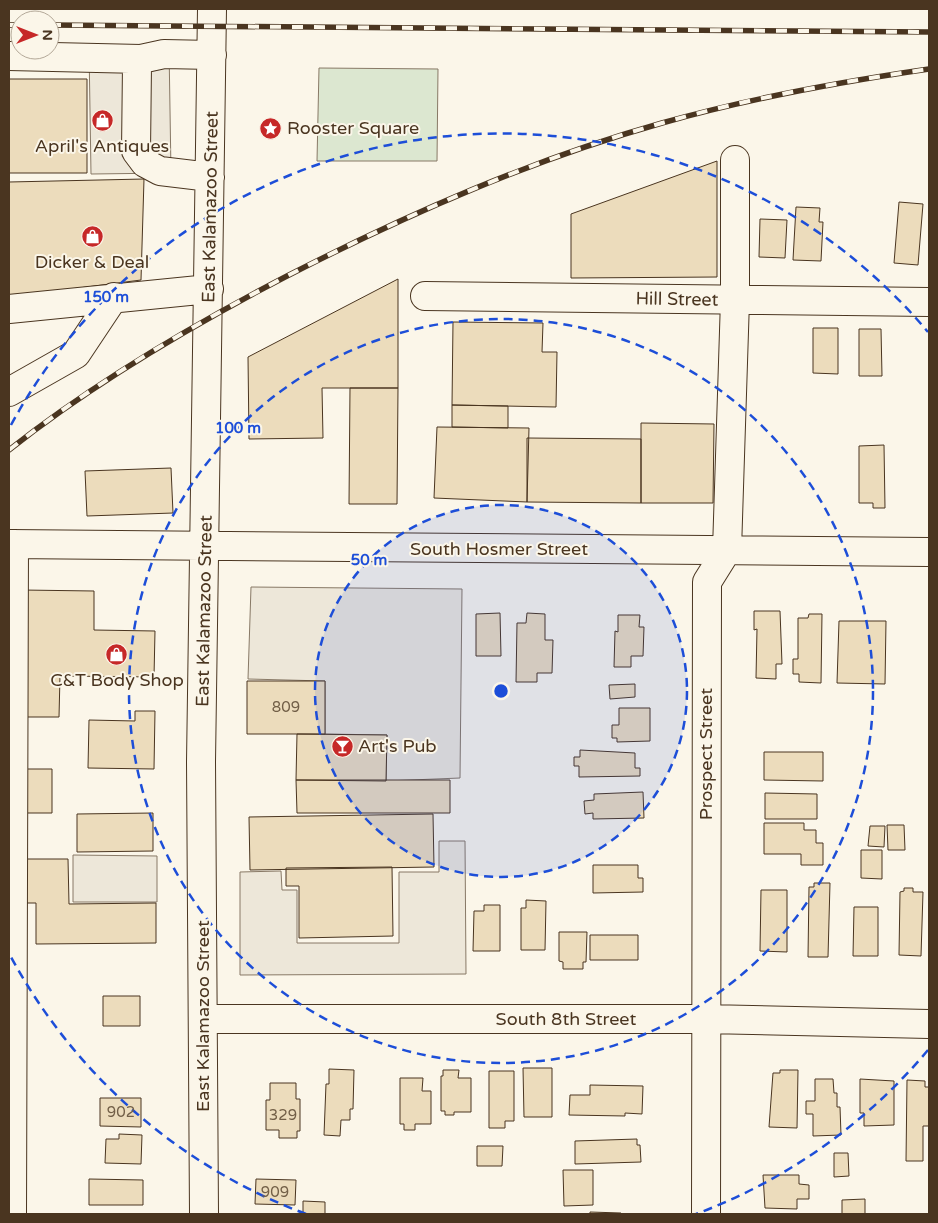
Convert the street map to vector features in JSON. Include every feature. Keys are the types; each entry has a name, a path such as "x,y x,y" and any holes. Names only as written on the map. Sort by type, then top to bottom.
{"street":[{"name":"East Kalamazoo Street","path":"204,1214 201,762 212,9"},
{"path":"9,56 142,59 164,54 212,55"},
{"path":"142,59 137,65 136,151 145,162 160,171 210,177"},
{"path":"727,550 735,300 735,160"},
{"path":"9,309 209,289"},
{"name":"Hill Street","path":"425,296 929,302"},
{"path":"9,392 76,354 114,298"},
{"path":"12,544 12,1214"},
{"name":"South Hosmer Street","path":"12,544 929,552"},
{"name":"Prospect Street","path":"706,1214 707,582 727,550"},
{"name":"South 8th Street","path":"203,1019 706,1019 929,1024"}],"green space":[{"path":"319,68 438,69 437,161 317,161"}],"shaded area":[{"path":"169,47 171,173 91,174 89,48"},
{"path":"251,587 462,589 460,778 386,781 387,735 325,734 325,681 248,679"},
{"path":"439,841 465,841 466,974 240,975 240,872 281,871 282,890 297,890 297,943 399,943 399,872 439,872"},
{"path":"73,855 157,856 157,902 73,902"}],"building":[{"path":"9,79 87,79 87,173 9,173"},
{"path":"717,161 717,277 571,278 571,214"},
{"path":"144,179 141,280 9,297 9,182"},
{"path":"899,202 923,204 918,265 894,263"},
{"path":"796,207 820,208 819,222 823,222 821,261 793,260"},
{"path":"760,219 787,220 785,258 759,257"},
{"path":"398,279 398,388 322,388 323,438 249,439 248,357"},
{"path":"453,322 543,323 542,352 557,352 556,407 452,405"},
{"path":"813,328 838,328 838,374 813,373"},
{"path":"859,329 881,329 882,376 859,376"},
{"path":"350,388 398,388 397,504 349,504"},
{"path":"452,405 508,406 508,428 452,427"},
{"path":"641,423 714,424 713,503 641,503"},
{"path":"437,427 529,428 527,502 434,498"},
{"path":"527,438 641,439 641,503 527,502"},
{"path":"884,445 885,508 873,508 873,503 859,503 859,446"},
{"path":"171,468 173,513 87,516 85,471"},
{"path":"22,590 94,591 94,630 155,631 154,677 60,676 59,717 20,717"},
{"path":"754,611 780,611 782,664 776,664 776,679 756,678 757,629 754,630"},
{"path":"500,613 501,656 476,656 476,614"},
{"path":"527,613 545,614 545,640 553,640 552,673 537,673 537,682 516,682 517,623 526,623"},
{"path":"809,614 822,614 821,683 799,682 799,674 793,674 793,659 798,659 798,618 808,618"},
{"path":"618,615 640,615 639,627 644,627 643,656 631,656 631,667 614,667 615,631 618,632"},
{"path":"839,621 886,621 885,684 837,683"},
{"path":"247,681 325,681 325,734 247,734"},
{"path":"635,684 635,697 610,699 609,685"},
{"path":"619,708 650,708 650,741 617,742 617,738 612,738 612,725 619,725"},
{"path":"135,711 155,711 154,769 88,768 89,720 135,721"},
{"name":"Art's Pub","path":"297,734 387,735 386,781 296,780"},
{"path":"580,750 635,753 635,768 640,768 640,776 579,777 579,766 574,766 574,757 580,757"},
{"path":"764,752 823,752 823,781 764,780"},
{"path":"24,769 52,769 52,813 24,813"},
{"path":"296,780 450,780 450,813 297,813"},
{"path":"643,792 644,818 593,819 593,813 585,814 584,801 594,800 594,794"},
{"path":"765,793 817,794 817,819 765,819"},
{"path":"153,813 153,851 77,852 77,814"},
{"path":"433,814 434,867 250,870 249,817"},
{"path":"764,823 804,823 804,830 816,830 816,843 823,843 823,865 801,865 801,854 764,854"},
{"path":"887,825 904,825 905,850 888,850"},
{"path":"870,826 885,826 884,847 868,846"},
{"path":"861,850 882,850 882,879 861,878"},
{"path":"20,859 68,859 69,904 156,903 156,943 36,944 36,903 20,903"},
{"path":"593,865 638,865 638,878 643,878 643,892 593,893"},
{"path":"392,867 393,936 299,938 299,886 286,886 286,868"},
{"path":"814,883 830,883 828,957 808,957 809,887 814,887"},
{"path":"904,888 913,888 913,892 923,892 921,956 899,955 900,892 904,891"},
{"path":"761,890 787,890 787,952 760,951"},
{"path":"526,900 546,901 545,950 521,950 521,908 526,908"},
{"path":"484,905 500,905 500,951 473,951 474,911 484,911"},
{"path":"854,907 878,907 878,956 853,956"},
{"path":"559,932 587,932 586,962 583,962 583,969 563,969 563,962 559,961"},
{"path":"590,935 638,935 638,960 590,960"},
{"path":"103,996 140,996 140,1026 103,1026"},
{"path":"523,1068 552,1068 552,1117 524,1117"},
{"path":"329,1069 354,1070 353,1109 350,1109 350,1120 341,1120 340,1136 324,1135 326,1084 329,1084"},
{"path":"443,1070 459,1070 458,1078 471,1078 471,1112 454,1112 454,1115 445,1115 445,1111 441,1111 441,1076 443,1076"},
{"path":"780,1070 798,1070 797,1128 769,1127 773,1073 780,1073"},
{"path":"489,1071 514,1071 514,1121 505,1121 505,1128 489,1128"},
{"path":"400,1078 423,1078 422,1091 431,1091 431,1124 415,1124 415,1130 404,1130 404,1124 400,1124"},
{"path":"815,1079 833,1079 834,1093 837,1093 837,1107 840,1107 841,1135 813,1136 813,1114 806,1114 806,1101 815,1101"},
{"path":"860,1079 894,1081 894,1125 864,1126 864,1113 860,1113"},
{"path":"907,1080 925,1081 925,1087 929,1087 929,1126 923,1126 923,1161 906,1161"},
{"path":"270,1083 296,1083 296,1099 300,1099 300,1131 297,1131 297,1138 279,1138 279,1130 266,1130 266,1100 270,1100"},
{"path":"590,1085 643,1086 642,1114 625,1113 625,1116 569,1115 570,1095 590,1095"},
{"path":"100,1098 141,1098 141,1127 100,1126"},
{"path":"119,1134 142,1135 141,1164 105,1163 106,1139 119,1139"},
{"path":"637,1139 637,1145 640,1145 641,1162 575,1164 575,1141"},
{"path":"477,1146 503,1146 502,1166 477,1166"},
{"path":"834,1153 848,1153 849,1176 834,1177"},
{"path":"563,1170 593,1170 593,1205 564,1206"},
{"path":"763,1175 799,1175 799,1184 809,1185 809,1199 797,1199 797,1209 765,1208"},
{"path":"89,1179 143,1180 143,1205 89,1205"},
{"path":"256,1179 296,1180 295,1205 255,1204"},
{"path":"865,1199 865,1214 842,1214 842,1200"},
{"path":"303,1201 325,1202 325,1214 303,1214"},
{"path":"590,1212 621,1213 621,1214 590,1214"}],"railway":[{"path":"60,25 929,32"},
{"path":"9,450 109,378 215,315 332,253 471,190 565,154 695,114 862,79 929,69"}],"place":[{"name":"April's Antiques","path":"102,121"},
{"name":"Rooster Square","path":"271,128"},
{"name":"Dicker & Deal","path":"92,237"},
{"name":"C&T Body Shop","path":"117,655"},
{"name":"Art's Pub","path":"342,746"}]}
